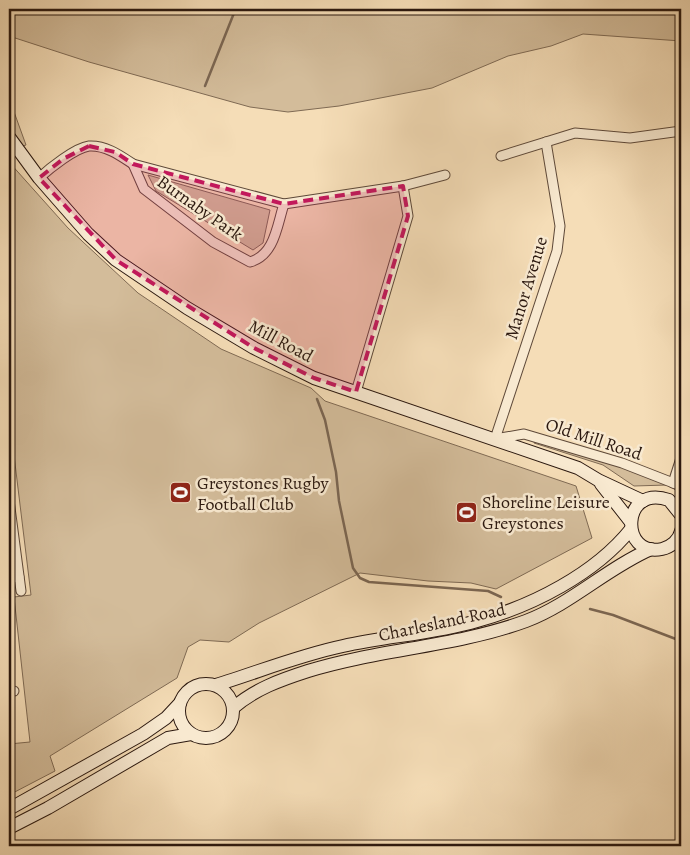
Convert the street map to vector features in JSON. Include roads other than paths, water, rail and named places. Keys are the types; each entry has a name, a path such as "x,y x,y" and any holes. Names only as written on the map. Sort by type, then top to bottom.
{"main road":[{"name":"Mill Road","path":"9,137 39,178 88,234 116,260 187,308 254,348 314,378 578,468 642,501"},
{"name":"Mill Road","path":"598,480 618,502 631,525 636,540 651,549"},
{"path":"642,501 650,498 662,498 674,503 681,515"},
{"name":"Charlesland Road","path":"216,685 314,653 369,640 477,621 518,607 584,570 622,541 631,525 633,512 642,501"},
{"name":"Charlesland Road","path":"233,708 259,689 338,662 455,641 494,632 528,620 565,600 633,556 651,549 666,548 680,537"},
{"path":"9,809 143,734 166,718 180,703 186,692 197,685 216,685 229,696 233,708 230,723 222,733 210,738 191,734 168,738 48,808 9,828"},
{"path":"180,703 179,713 181,722 191,734"}],"street":[{"path":"501,156 575,133 630,138 681,131"},
{"name":"Manor Avenue","path":"495,439 558,251 560,226 546,142"},
{"name":"Burnaby Park","path":"39,178 63,159 89,146 115,152 133,164 284,204 404,186 445,175"},
{"name":"Burnaby Park","path":"133,164 144,189 214,242 250,262 259,260 268,252 284,204"},
{"path":"356,392 408,216 404,186"},
{"name":"Old Mill Road","path":"495,439 524,434 622,463 677,484"},
{"path":"677,484 681,458"},
{"path":"9,500 21,591"},
{"path":"9,578 19,577"}],"waterway":[{"path":"205,86 234,13"},
{"path":"317,399 325,420 353,568 360,578 369,582 488,591 501,597"},
{"path":"590,609 613,615 681,641"}],"place":[{"name":"Greystones Rugby Football Club","path":"181,493"},
{"name":"Shoreline Leisure Greystones","path":"466,512"}]}
